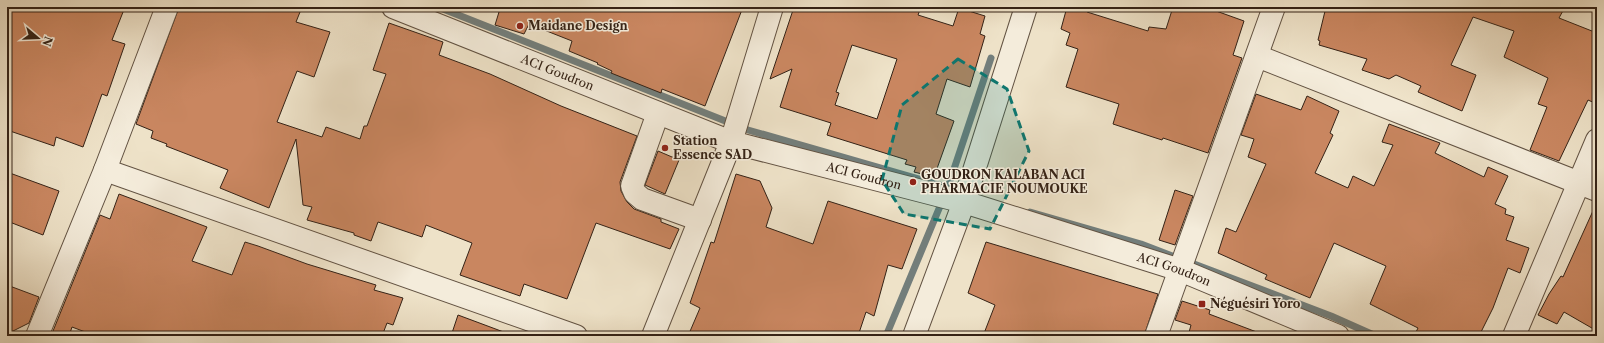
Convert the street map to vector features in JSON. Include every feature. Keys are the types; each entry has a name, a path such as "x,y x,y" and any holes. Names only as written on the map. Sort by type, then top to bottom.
{"street":[{"path":"37,336 105,170 167,7"},
{"name":"ACI Goudron","path":"393,7 731,142 964,202 1180,270 1338,336"},
{"path":"653,336 731,142 772,7"},
{"path":"914,336 964,202 1026,7"},
{"path":"1156,336 1274,7"},
{"path":"1257,56 1588,186"},
{"path":"658,113 632,186 635,193 642,198 700,220"},
{"path":"1514,336 1588,186 1597,140"},
{"path":"105,170 576,336"}],"highlighted area":[{"path":"958,59 1007,89 1029,151 990,229 904,214 882,180 902,105"}],"building":[{"path":"7,7 125,7 112,40 125,44 107,96 102,94 83,147 56,137 54,146 7,130"},
{"path":"179,7 302,7 296,22 330,32 314,77 297,71 277,122 322,137 326,127 360,139 364,126 367,126 386,74 373,70 389,23 443,42 439,55 490,74 561,106 637,136 620,182 621,191 627,202 634,209 661,219 661,222 679,229 670,249 596,223 567,299 524,284 520,296 460,275 472,243 426,225 422,237 378,222 371,241 354,235 354,233 307,220 312,207 303,205 296,139 269,208 220,188 228,170 166,146 167,144 151,138 153,131 136,124"},
{"path":"489,7 743,7 705,106 662,89 661,93 611,73 612,71 597,64 598,63 569,51 572,41 529,24 524,34 495,25 499,12"},
{"path":"794,7 921,7 918,15 953,26 959,8 985,16 980,34 985,36 970,87 947,79 936,114 954,121 934,177 914,172 916,167 905,164 907,160 827,135 831,123 780,107 792,69 770,79","holes":["852,45 897,59 877,119 835,105 839,93 836,92"]},
{"path":"1067,7 1088,7 1087,12 1148,31 1149,27 1166,29 1173,7 1192,11 1194,7 1205,7 1244,21 1233,55 1242,58 1208,153 1163,138 1162,140 1113,124 1119,104 1066,87 1078,49 1066,45 1070,33 1061,29"},
{"path":"1326,7 1565,7 1559,18 1597,33 1597,104 1588,100 1559,161 1530,150 1547,107 1538,104 1548,78 1504,57 1514,31 1473,17 1451,65 1476,75 1462,111 1418,92 1421,86 1396,75 1389,79 1362,70 1367,59 1319,45 1320,41 1318,40"},
{"path":"1256,94 1301,110 1307,96 1339,111 1330,133 1333,135 1315,173 1348,188 1353,176 1374,186 1393,145 1382,142 1389,124 1440,143 1435,153 1484,177 1488,167 1508,176 1495,204 1506,209 1505,214 1514,217 1506,240 1529,248 1520,273 1508,268 1493,308 1479,336 1414,336 1418,328 1370,304 1386,266 1334,243 1310,298 1265,279 1267,275 1218,253 1226,228 1236,232 1266,164 1248,157 1254,139 1241,135"},
{"path":"658,151 679,160 665,194 645,185"},
{"path":"7,172 59,191 43,235 7,221"},
{"path":"736,174 760,181 772,208 766,227 813,244 828,201 917,229 902,269 888,265 874,316 866,312 858,336 688,336 700,308 690,303 711,242 714,243"},
{"path":"1175,190 1193,196 1175,245 1159,240"},
{"path":"119,194 207,227 192,261 232,275 245,242 258,246 307,264 376,285 374,290 403,298 393,325 387,323 382,336 96,336 72,327 69,336 51,336 100,215 110,219"},
{"path":"1597,202 1597,331 1564,312 1557,324 1538,315 1549,294 1561,276 1563,277"},
{"path":"986,242 1158,294 1144,336 983,336 995,305 968,293"},
{"path":"7,285 39,297 29,323 7,334"},
{"path":"1182,301 1210,310 1209,314 1262,334 1262,336 1188,336 1191,325 1175,320"},
{"path":"458,315 509,334 508,336 451,336"}],"waterway":[{"path":"438,7 748,130 940,185"},
{"path":"886,336 948,187 991,58"},
{"path":"1030,212 1141,244 1180,259"},
{"path":"1194,264 1331,316 1376,336"}],"place":[{"name":"Maidane Design","path":"520,26"},
{"name":"Station Essence SAD","path":"665,148"},
{"name":"GOUDRON KALABAN ACI PHARMACIE NOUMOUKE","path":"913,182"},
{"name":"Néguésiri Yoro","path":"1202,304"}]}
